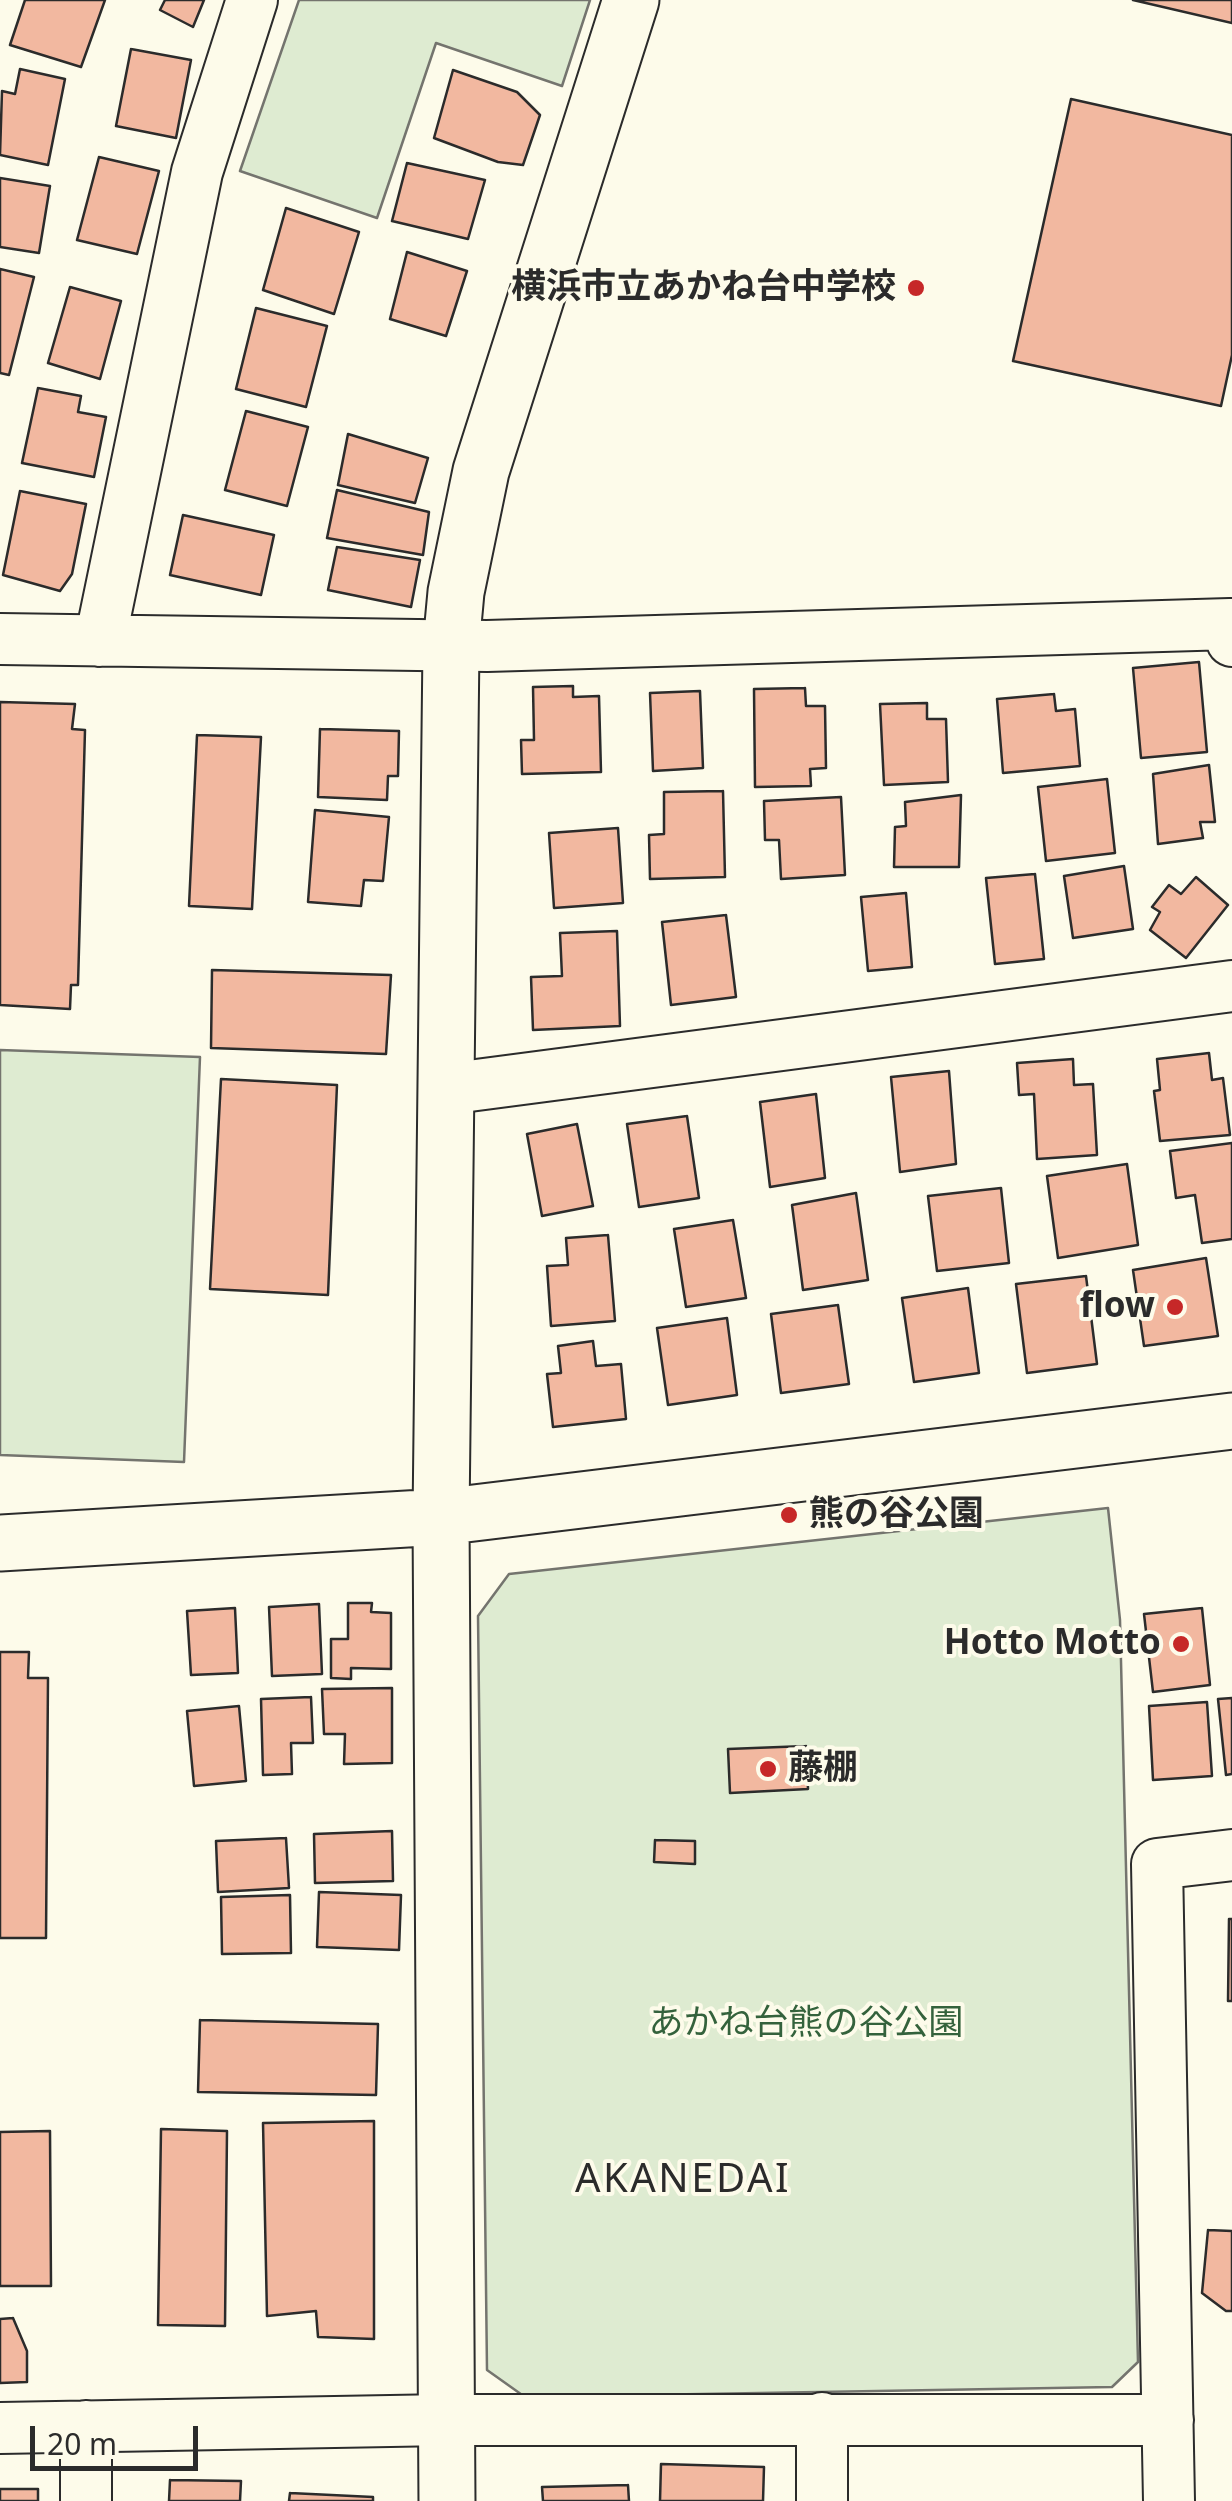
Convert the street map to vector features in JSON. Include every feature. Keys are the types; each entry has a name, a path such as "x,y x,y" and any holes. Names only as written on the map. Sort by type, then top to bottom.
{"street":[{"path":"100,641 198,172 252,0"},
{"path":"447,2501 441,1517 451,646 456,592 481,471 631,0"},
{"path":"0,640 451,646 1230,624 1232,642"},
{"path":"446,1089 1232,986"},
{"path":"0,1542 441,1517 1232,1421"},
{"path":"1169,2501 1157,1864 1232,1855"},
{"path":"822,2418 822,2501"},
{"path":"0,2428 446,2420 1168,2420"},
{"path":"86,2426 86,2501"}],"green space":[{"path":"299,0 590,0 562,86 436,43 377,218 240,171"},
{"path":"0,1050 200,1057 184,1462 0,1455"},
{"name":"あかね台熊の谷公園","path":"1108,1508 1120,1620 1138,2362 1112,2387 525,2397 487,2370 478,1616 509,1574"}],"building":[{"path":"25,0 105,0 81,67 10,45"},
{"path":"165,0 204,0 193,27 160,10"},
{"path":"1133,0 1232,0 1232,23"},
{"path":"131,49 191,60 176,138 116,126"},
{"path":"20,69 65,79 48,165 0,155 2,91 15,94"},
{"path":"453,70 517,92 540,115 523,165 498,162 434,138"},
{"path":"1071,99 1232,135 1232,355 1221,406 1013,361"},
{"path":"99,157 159,171 137,254 77,240"},
{"path":"407,163 485,180 468,239 392,221"},
{"path":"0,178 50,186 39,253 0,247"},
{"path":"286,208 359,232 334,314 263,290"},
{"path":"407,252 467,271 446,336 390,319"},
{"path":"0,269 34,277 9,375 0,373"},
{"path":"70,287 121,301 100,379 48,363"},
{"path":"256,308 327,326 306,407 236,389"},
{"path":"38,388 81,396 78,412 106,417 94,477 22,463"},
{"path":"246,411 308,427 287,506 225,490"},
{"path":"348,434 428,458 415,503 338,485"},
{"path":"337,490 429,512 423,555 327,538"},
{"path":"20,491 86,504 72,574 60,591 3,575"},
{"path":"183,515 274,535 261,595 170,575"},
{"path":"337,547 420,560 411,607 328,590"},
{"path":"1199,662 1207,752 1141,758 1133,668"},
{"path":"573,686 573,697 599,696 601,772 522,774 521,740 534,740 533,687"},
{"path":"805,688 806,706 825,706 826,768 810,769 811,786 755,787 754,689"},
{"path":"700,691 703,768 653,771 650,693"},
{"path":"1054,694 1056,711 1075,709 1080,766 1003,773 997,699"},
{"path":"0,702 75,704 72,729 85,730 78,985 71,985 70,1009 0,1005"},
{"path":"927,703 927,719 946,719 948,782 884,785 880,704"},
{"path":"320,729 399,731 398,776 388,776 387,800 318,797"},
{"path":"197,735 261,737 252,909 189,906"},
{"path":"1209,765 1215,822 1200,822 1203,838 1158,844 1153,774"},
{"path":"1107,779 1115,853 1046,861 1038,787"},
{"path":"723,791 725,877 650,879 649,835 664,834 664,792"},
{"path":"961,795 959,867 894,867 895,827 906,826 905,802"},
{"path":"841,797 845,875 781,879 779,840 765,840 764,801"},
{"path":"315,810 389,817 383,881 364,880 361,906 308,902"},
{"path":"618,828 623,903 554,908 549,833"},
{"path":"1124,866 1133,929 1073,938 1064,876"},
{"path":"1035,874 1044,959 995,964 986,878"},
{"path":"1196,877 1228,905 1186,958 1150,930 1160,912 1152,907 1169,885 1181,894"},
{"path":"906,893 912,967 868,971 861,897"},
{"path":"726,915 736,997 671,1005 662,922"},
{"path":"617,931 620,1026 533,1030 531,977 562,976 560,933"},
{"path":"212,970 391,975 386,1054 211,1048"},
{"path":"1209,1053 1212,1080 1223,1078 1230,1135 1160,1141 1154,1091 1160,1090 1157,1059"},
{"path":"1073,1059 1074,1085 1093,1084 1097,1155 1037,1159 1034,1094 1019,1095 1017,1063"},
{"path":"949,1071 956,1164 900,1172 891,1077"},
{"path":"221,1079 337,1085 328,1295 210,1289"},
{"path":"816,1094 825,1178 770,1187 760,1102"},
{"path":"687,1116 699,1198 639,1207 627,1124"},
{"path":"577,1124 593,1206 542,1216 527,1134"},
{"path":"1232,1143 1232,1239 1202,1243 1195,1195 1176,1198 1170,1151"},
{"path":"1127,1164 1138,1245 1058,1258 1047,1176"},
{"path":"1001,1188 1009,1263 937,1271 928,1196"},
{"path":"856,1193 868,1280 803,1290 792,1205"},
{"path":"733,1220 746,1298 686,1307 674,1229"},
{"path":"608,1235 615,1321 551,1326 547,1266 568,1265 566,1238"},
{"path":"1206,1258 1218,1336 1144,1346 1133,1270"},
{"path":"1086,1276 1097,1364 1027,1373 1016,1284"},
{"path":"968,1288 979,1373 914,1382 902,1298"},
{"path":"838,1305 849,1384 781,1393 771,1314"},
{"path":"727,1318 737,1395 668,1405 657,1328"},
{"path":"593,1341 596,1366 621,1364 626,1419 553,1427 547,1374 561,1373 558,1346"},
{"path":"348,1603 372,1603 371,1612 391,1613 391,1669 351,1668 351,1679 331,1678 331,1639 348,1639"},
{"path":"319,1604 322,1674 272,1676 269,1607"},
{"path":"235,1608 238,1673 191,1675 187,1611"},
{"path":"1202,1608 1210,1685 1153,1692 1144,1614"},
{"path":"0,1652 29,1652 28,1678 48,1678 46,1938 0,1938"},
{"path":"392,1688 392,1763 344,1764 345,1734 324,1734 322,1689"},
{"path":"311,1697 313,1743 291,1743 292,1774 263,1775 261,1699"},
{"path":"1232,1698 1232,1774 1226,1775 1218,1699"},
{"path":"1207,1702 1212,1776 1153,1780 1149,1706"},
{"path":"239,1706 246,1781 194,1786 187,1711"},
{"name":"藤棚","path":"806,1746 808,1789 730,1793 728,1749"},
{"path":"392,1831 393,1881 315,1883 314,1834"},
{"path":"286,1838 289,1888 218,1892 216,1841"},
{"path":"655,1840 695,1841 695,1864 654,1862"},
{"path":"319,1892 401,1895 399,1950 317,1947"},
{"path":"290,1895 291,1953 222,1954 221,1897"},
{"path":"1232,1919 1232,2001 1228,2001"},
{"path":"200,2020 378,2024 376,2095 198,2092"},
{"path":"374,2121 374,2339 318,2337 316,2311 267,2316 263,2123"},
{"path":"161,2129 227,2131 225,2326 158,2325"},
{"path":"50,2131 51,2286 0,2286 0,2132"},
{"path":"1208,2230 1232,2231 1232,2311 1226,2311 1202,2293"},
{"path":"13,2318 27,2351 27,2382 0,2383 0,2319"},
{"path":"661,2464 764,2467 763,2501 660,2501"},
{"path":"170,2480 241,2481 240,2501 169,2501"},
{"path":"628,2485 629,2501 543,2501 542,2487"},
{"path":"0,2489 38,2489 38,2501 0,2501"},
{"path":"290,2493 373,2497 373,2501 289,2501"}],"place":[{"name":"横浜市立あかね台中学校","path":"916,288"},
{"name":"flow","path":"1175,1307"},
{"name":"熊の谷公園","path":"789,1515"},
{"name":"Hotto Motto","path":"1181,1644"},
{"name":"藤棚","path":"768,1769"}],"district":[{"name":"AKANEDAI","path":"683,2181"}]}
